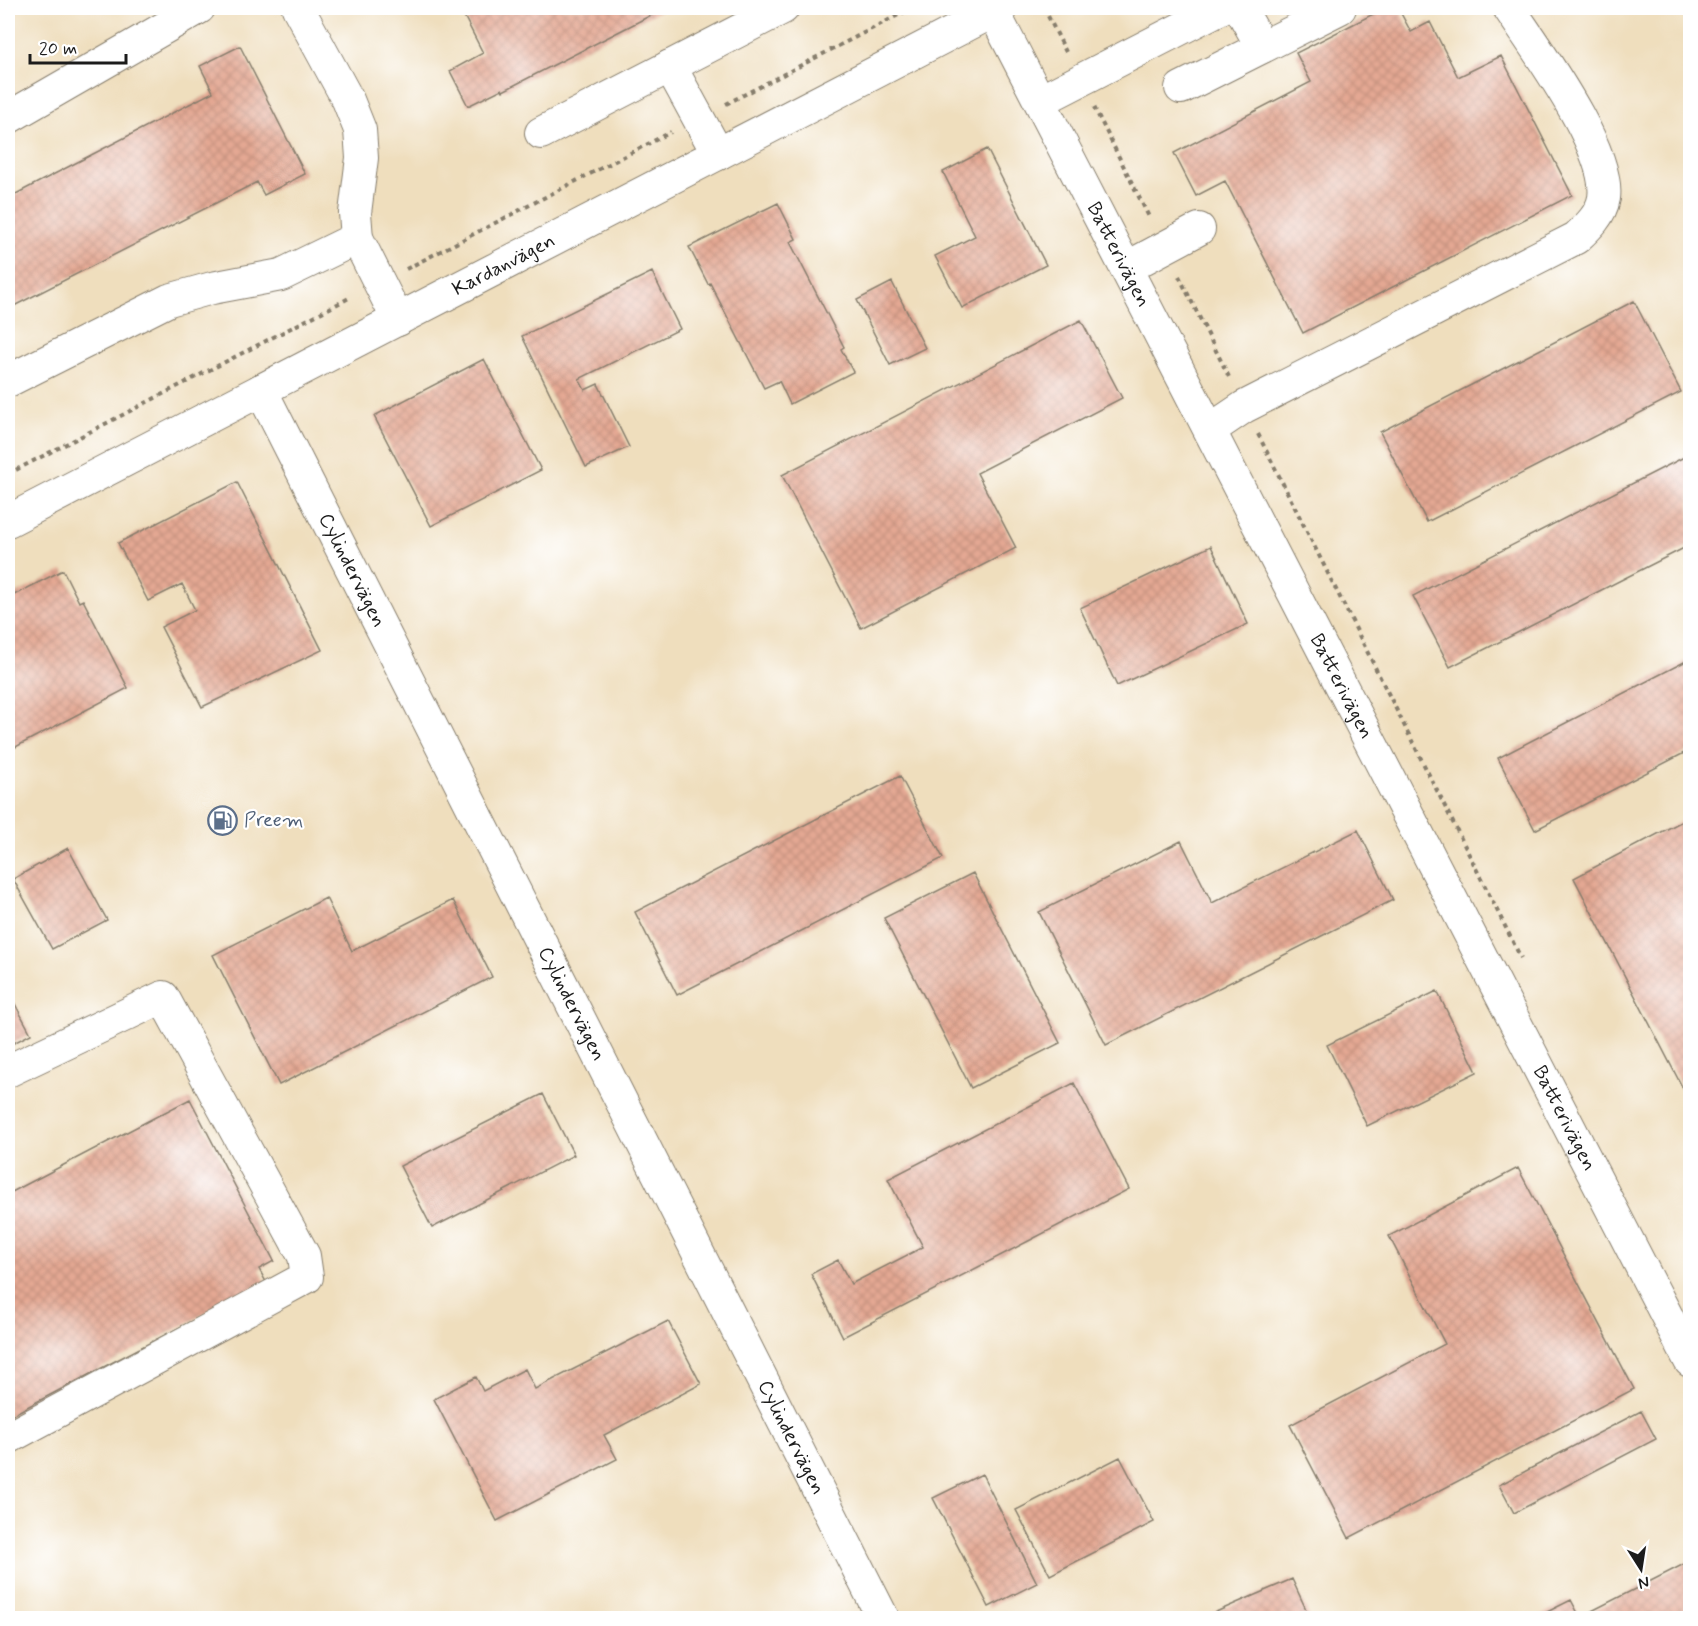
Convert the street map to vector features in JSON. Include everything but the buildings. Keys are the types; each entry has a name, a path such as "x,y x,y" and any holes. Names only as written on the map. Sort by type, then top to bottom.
{"street":[{"path":"8,118 199,8"},
{"path":"298,8 348,100 360,130 362,158 355,213 357,238 398,320"},
{"path":"541,133 783,8"},
{"path":"1040,101 1221,8"},
{"path":"1240,8 1262,47"},
{"path":"1180,88 1340,8"},
{"path":"1210,430 1244,407 1576,238 1594,221 1604,198 1604,178 1596,152 1575,111 1509,8"},
{"name":"Batterivägen","path":"987,11 1040,101 1690,1361"},
{"name":"Kardanvägen","path":"8,520 718,154 987,11"},
{"path":"670,66 718,154"},
{"path":"1126,268 1199,229"},
{"path":"8,381 169,300 212,288 281,275 357,238"},
{"name":"Cylindervägen","path":"261,390 883,1618"},
{"path":"8,1071 163,997 304,1256 306,1277 8,1438"}],"path":[{"path":"8,474 912,8"},
{"path":"1044,8 1524,963"}],"place":[{"name":"Preem","path":"223,820"}]}
